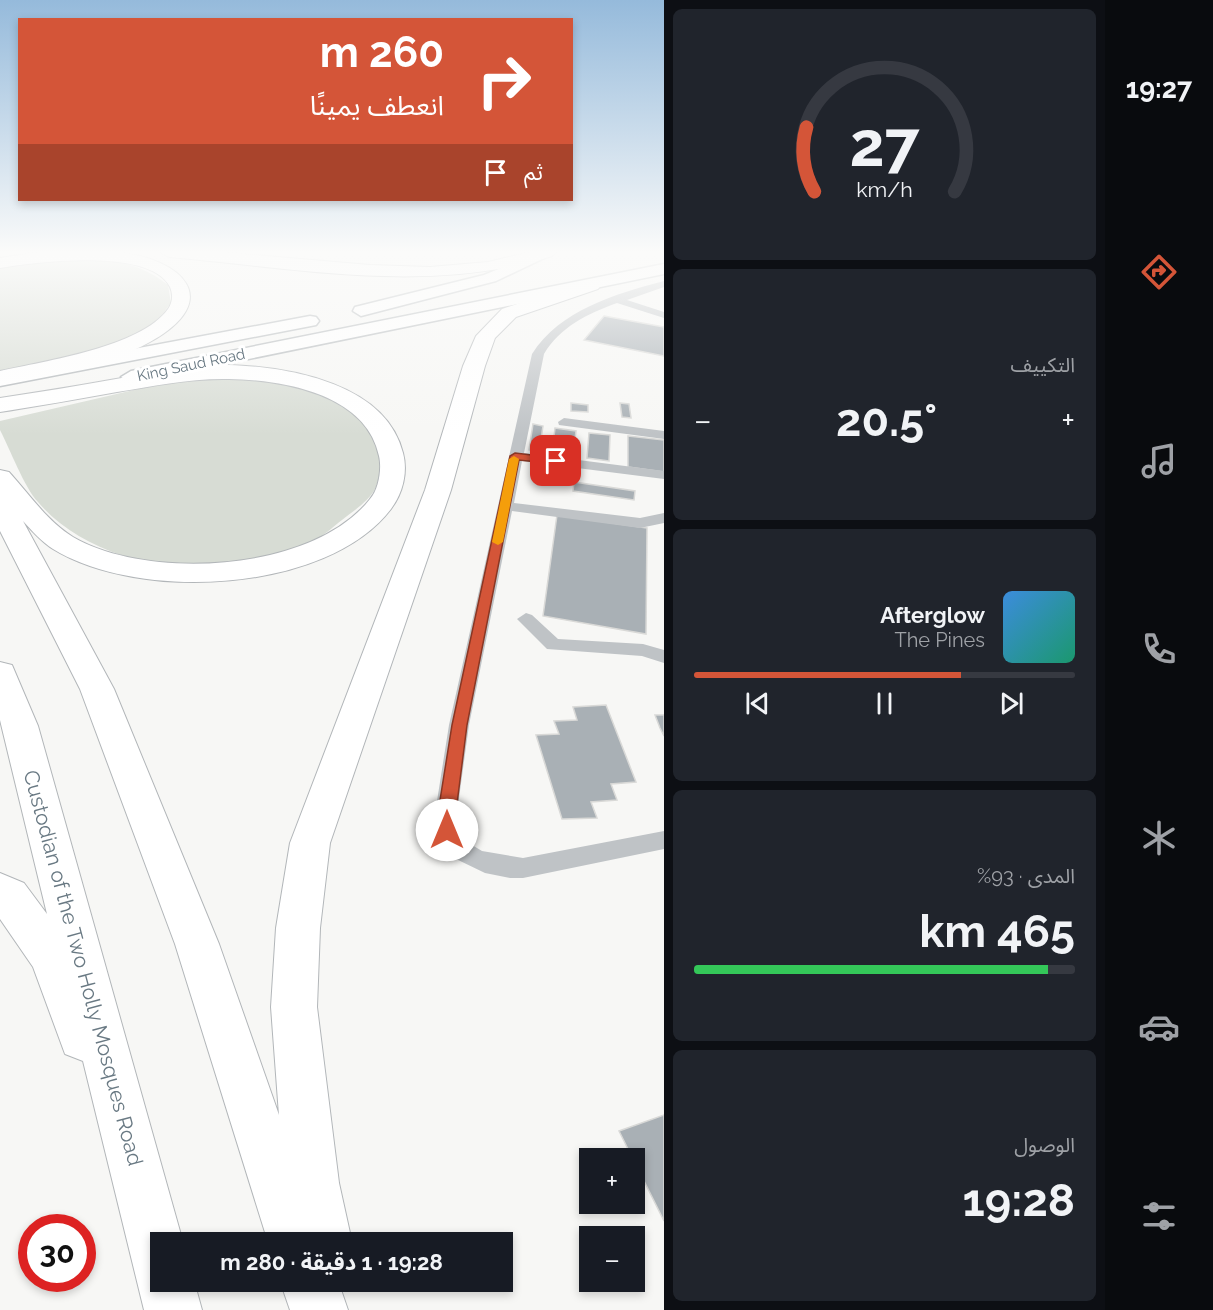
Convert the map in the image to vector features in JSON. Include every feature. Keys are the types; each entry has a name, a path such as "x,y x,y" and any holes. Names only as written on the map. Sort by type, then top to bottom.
{"highway":[{"path":"0,379 101,353 133,342 161,326 175,313"},
{"path":"322,1232 312,1183 294,1007 298,928 310,843 438,490 474,366 486,336 509,313"},
{"path":"0,405 180,375 229,372 299,381 335,393 360,407 380,427 392,448 393,474 381,504 348,532 305,554 252,569 193,576 145,571 102,561 61,542 37,520 0,478"},
{"path":"0,504 97,689 197,944 293,1232"},
{"name":"Custodian of the Two Holly Mosques Road","path":"0,675 20,726 152,1232"},
{"path":"0,892 9,897 51,955 141,1190"},
{"path":"168,1292 173,1310"},
{"path":"312,1292 318,1310"},
{"path":"334,1292 338,1310"}],"main road":[{"name":"King Saud Road","path":"0,379 348,313"},
{"name":"King Saud Road","path":"0,405 497,313"}],"street":[{"path":"578,313 543,342 515,456 452,764 446,819 447,830 461,849 485,865 502,868 523,868 664,840"},
{"path":"564,422 664,435"},
{"path":"515,456 664,475"},
{"path":"505,506 640,523 664,518"},
{"path":"526,619 554,645 643,650 664,657"}],"shaded area":[{"path":"0,313 163,313 156,322 141,332 103,349 39,365 0,371"},
{"path":"210,377 254,379 298,387 319,393 356,416 375,439 379,453 378,482 369,498 320,537 297,548 274,555 221,563 193,564 142,560 98,546 65,527 46,511 28,487 0,430 0,421 177,380"}],"building":[{"path":"604,316 664,327 664,356 584,340"},
{"path":"571,403 588,405 588,412 571,411"},
{"path":"620,403 629,404 631,418 622,417"},
{"path":"533,424 543,426 539,452 529,450"},
{"path":"555,428 576,431 573,456 552,454"},
{"path":"589,433 610,435 609,461 587,458"},
{"path":"628,436 664,440 664,472 628,467"},
{"path":"574,482 635,491 634,500 573,491"},
{"path":"557,515 647,528 646,634 543,616"},
{"path":"606,705 636,782 611,784 617,800 591,802 597,818 562,819 536,735 559,734 554,721 577,720 573,707"},
{"path":"655,715 664,715 664,736 660,728"},
{"path":"664,1115 664,1221 645,1183 645,1148 628,1148 619,1131"}],"slow traffic":[{"path":"498,542 514,459"}],"route":[{"path":"447,830 448,797 459,725 515,456 556,461"}]}
